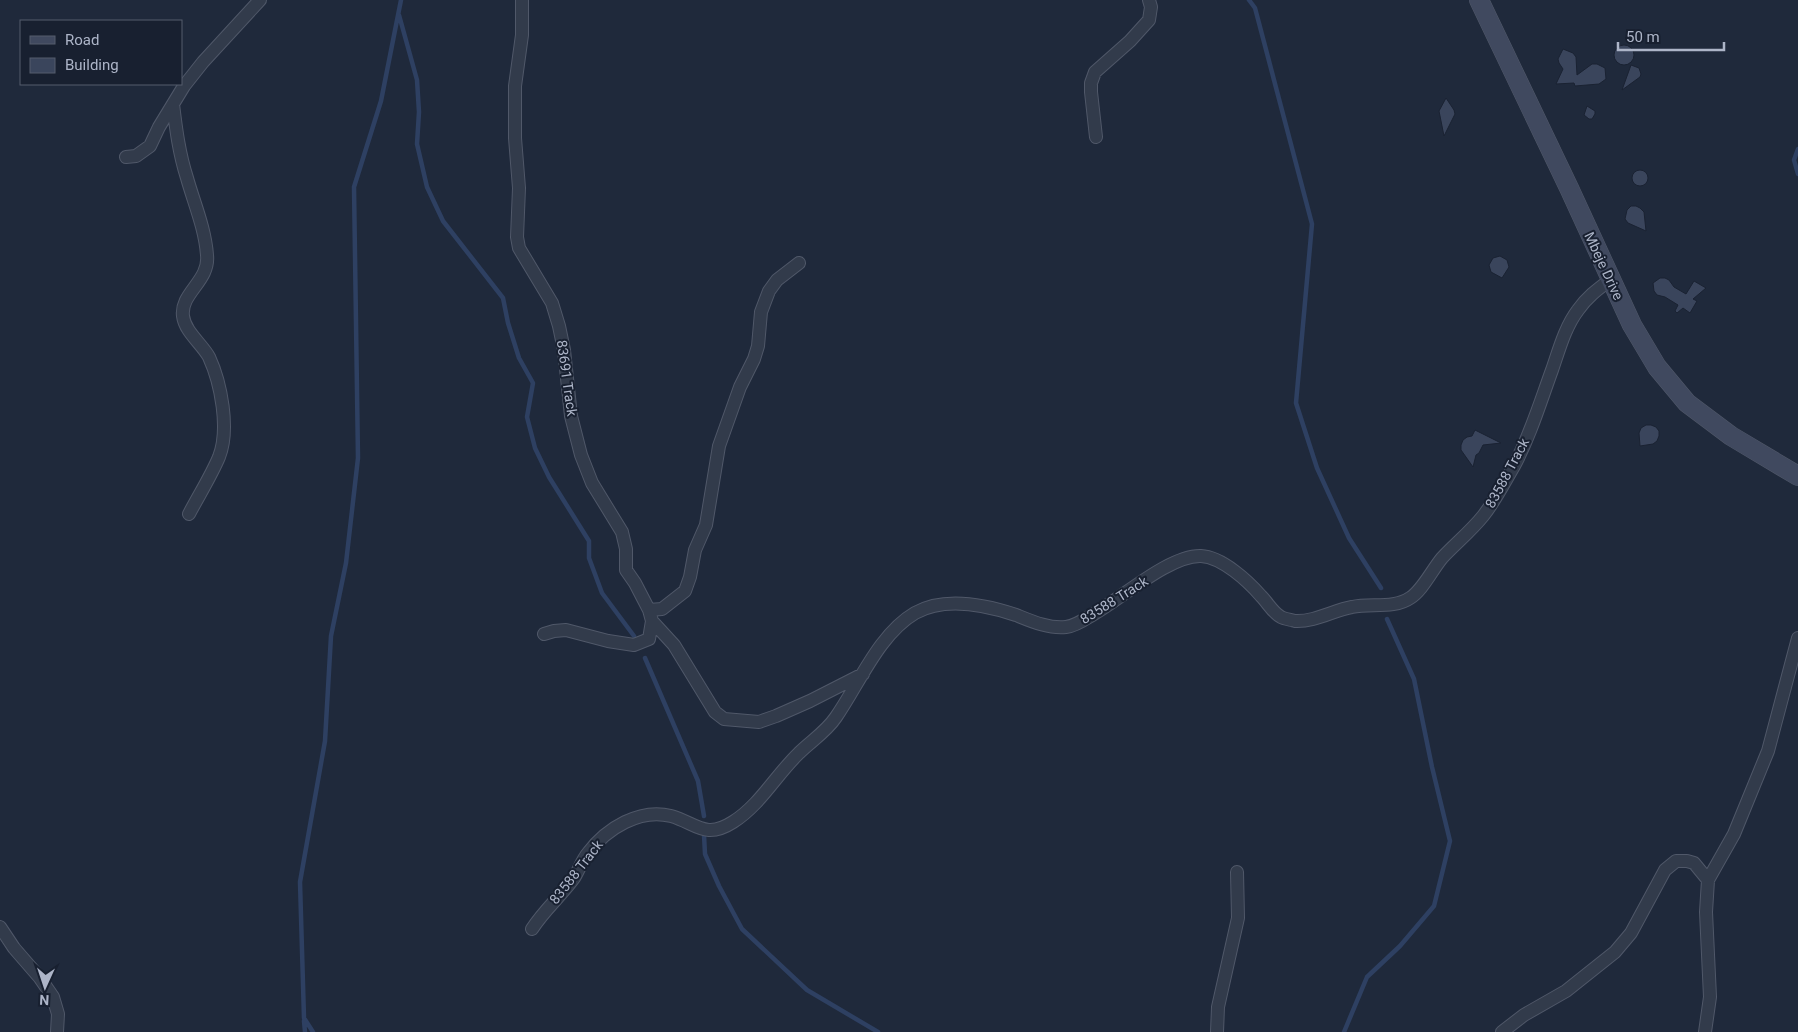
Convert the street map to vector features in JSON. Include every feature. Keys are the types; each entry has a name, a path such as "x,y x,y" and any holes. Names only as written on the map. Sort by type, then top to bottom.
{"street":[{"path":"126,156 136,156 150,146 184,86 203,62 260,0"},
{"name":"83691 Track","path":"522,0 522,35 515,86 514,120 518,178 517,230 519,248 552,303 564,350 571,416 581,455 592,483 622,532 626,549 626,570 635,583 650,616 674,645 714,712 724,719 759,722 810,701 862,674"},
{"path":"1096,137 1091,92 1095,72 1130,41 1149,20 1150,0"},
{"name":"Mbeje Drive","path":"1479,0 1569,188 1610,280 1632,325 1657,367 1688,403 1731,436 1798,476"},
{"path":"173,104 177,137 186,176 201,224 207,254 207,268 189,295 184,305 183,316 187,327 204,349 212,365 224,412 220,456 190,514"},
{"path":"544,634 566,630 608,641 634,645 649,639 650,616 685,591 690,577 695,550 706,525 719,446 740,387 754,359 758,346 760,312 769,291 777,280 799,263"},
{"name":"83588 Track","path":"532,929 540,916 574,877 596,843 611,830 627,821 641,816 657,814 672,816 695,828 707,830 720,829 734,822 776,780 798,753 823,732 834,719 862,674 891,633 919,611 947,605 977,605 1035,622 1062,627 1070,626 1100,610 1169,565 1184,558 1200,556 1214,559 1244,578 1274,611 1281,617 1292,620 1305,620 1350,607 1372,604 1398,604 1410,598 1418,591 1437,563 1480,520 1493,502 1516,462 1535,419 1563,338 1577,311 1594,291 1610,280"},
{"path":"1706,1032 1710,996 1706,912 1708,880 1734,834 1768,751 1798,638"},
{"path":"1502,1032 1524,1015 1566,991 1615,952 1631,933 1665,870 1676,861 1687,860 1694,863 1708,880"},
{"path":"1217,1032 1218,1007 1238,918 1237,872"},
{"path":"0,927 14,948 40,978 53,997 58,1014 58,1032"}],"building":[{"path":"1624,45 1631,48 1634,55 1631,62 1624,65 1617,62 1614,55 1617,48"},
{"path":"1563,49 1573,53 1576,57 1577,75 1592,64 1597,64 1605,68 1606,79 1599,84 1575,86 1574,83 1556,84 1563,69 1558,59"},
{"path":"1631,65 1639,68 1640,77 1622,90"},
{"path":"1446,98 1455,114 1444,136 1439,111"},
{"path":"1587,106 1595,111 1592,119 1584,115"},
{"path":"1640,170 1648,178 1640,186 1632,178"},
{"path":"1631,206 1636,206 1644,212 1646,231 1628,223 1625,219 1627,210"},
{"path":"1500,256 1507,260 1509,267 1502,278 1491,272 1489,265 1493,258"},
{"path":"1660,278 1669,280 1674,287 1686,294 1694,281 1706,288 1693,299 1697,301 1690,313 1683,308 1677,313 1675,311 1678,305 1665,297 1657,295 1654,291 1653,283"},
{"path":"1646,425 1656,427 1659,431 1659,436 1653,444 1640,446 1639,433 1641,428"},
{"path":"1475,430 1501,443 1483,445 1476,455 1473,467 1461,450 1461,445 1463,440 1472,436"}],"waterway":[{"path":"313,1032 304,1018 300,882 325,741 331,636 346,563 358,458 354,187 381,101 401,0"},
{"path":"1249,0 1255,8 1312,224 1296,403 1317,468 1349,538 1381,588"},
{"path":"399,15 417,80 419,112 417,144 427,187 443,221 503,298 508,323 519,358 533,383 527,417 535,448 549,477 589,541 589,558 602,593 634,636"},
{"path":"1798,149 1794,160 1798,174"},
{"path":"1344,1032 1367,977 1400,946 1434,906 1450,841 1432,767 1414,679 1387,619"},
{"path":"645,658 698,781 704,816"},
{"path":"704,835 705,854 719,886 742,929 807,990 878,1032"},
{"path":"304,1021 305,1032"}]}
